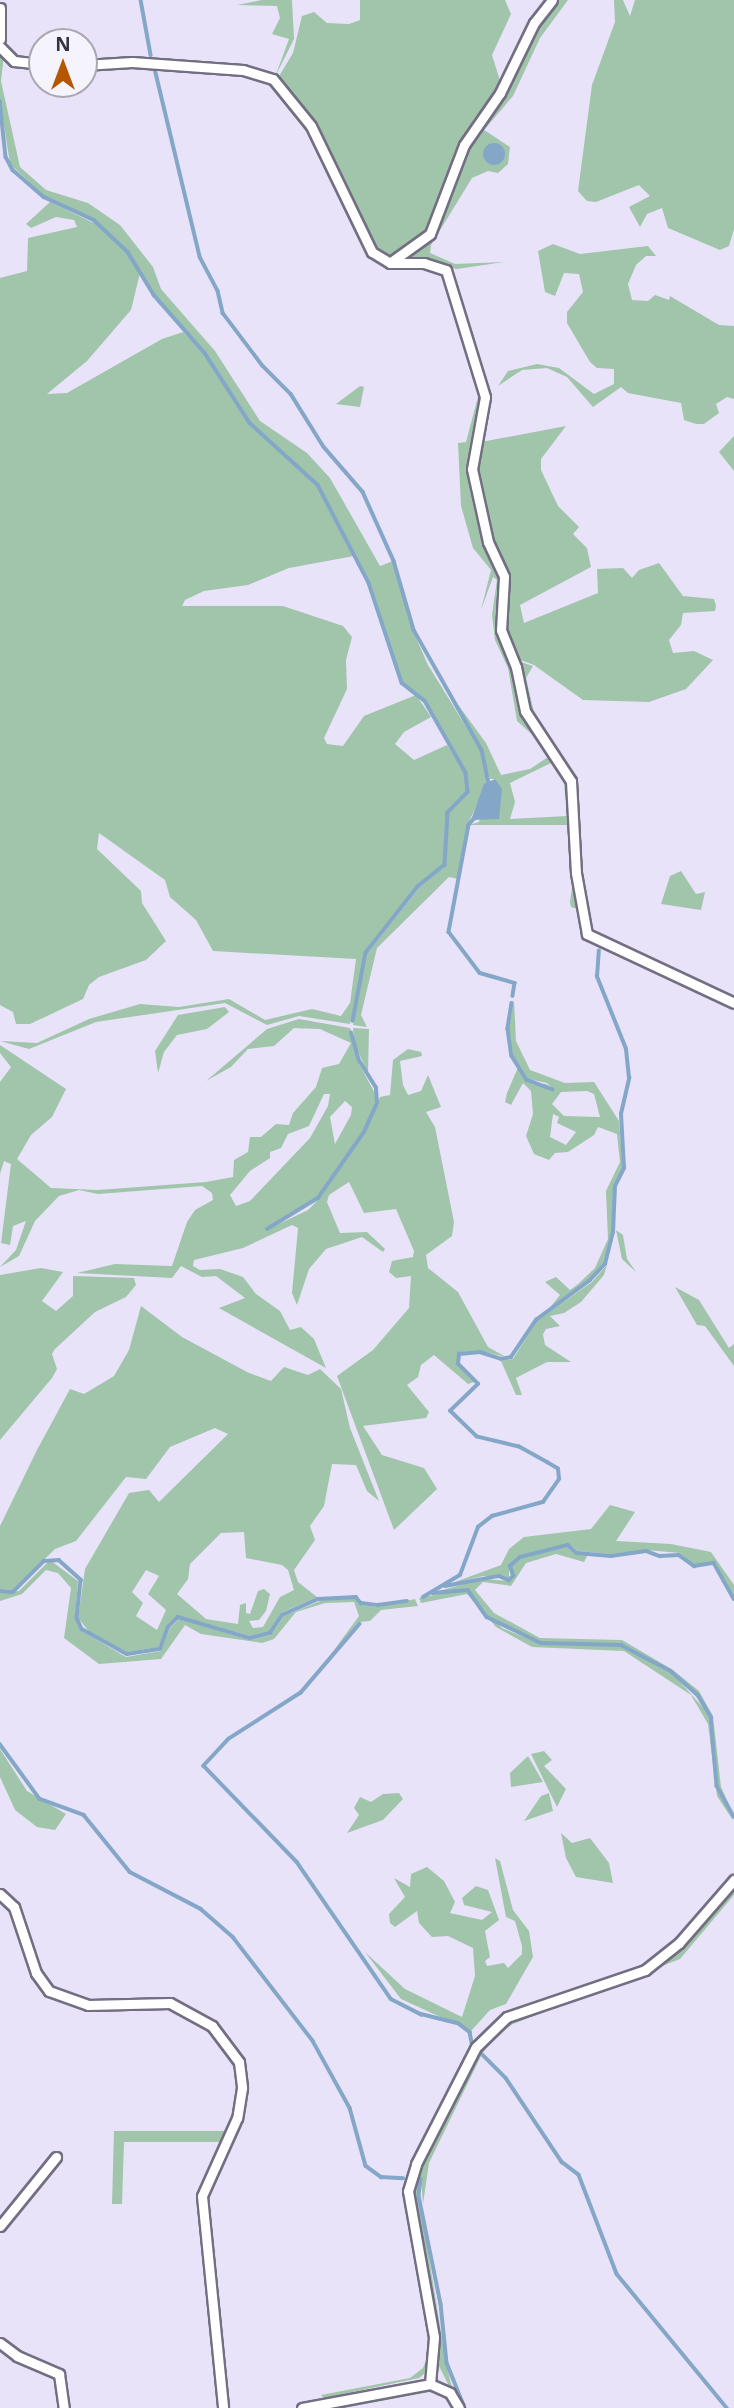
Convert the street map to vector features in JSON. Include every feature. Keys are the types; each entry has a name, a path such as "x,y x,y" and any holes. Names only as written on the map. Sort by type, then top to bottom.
{"street":[{"path":"390,263 430,234 464,145 500,93 530,30 552,0"},
{"path":"0,8 0,39"},
{"path":"0,47 14,61 28,62"},
{"path":"98,64 132,62 243,70 273,79 311,126 369,247 390,263 424,263 446,270 485,397 472,469 488,542 504,577 501,630 516,667 525,711 571,781 576,873 587,934 600,944 647,958 734,1003"},
{"path":"430,2384 434,2337 408,2191 415,2164 476,2047 507,2017 645,1970 679,1944 734,1880"},
{"path":"0,1894 14,1908 36,1973 49,1991 88,2005 159,2000 178,2006 212,2026 239,2062 242,2088 237,2118 202,2196 223,2408"},
{"path":"0,2226 56,2157"},
{"path":"0,2343 17,2356 59,2374 64,2408"},
{"path":"302,2408 430,2384 441,2386 459,2408"}],"green space":[{"path":"262,0 292,0 294,39 275,77 289,39 272,34 280,18 277,6 237,5"},
{"path":"360,0 505,0 511,14 492,55 502,87 471,131 429,231 393,257 371,243 313,122 278,78 293,53 302,16 314,12 327,23 349,24 360,20"},
{"path":"553,0 568,0 540,38 513,96 484,130 510,147 508,164 498,173 488,171 472,178 431,245 430,253 455,264 504,262 457,269 398,260 424,242 457,164"},
{"path":"614,0 623,0 630,16 635,0 734,0 734,229 729,246 720,250 668,228 662,208 647,214 640,227 629,207 650,196 639,185 596,202 587,201 578,191 592,85 615,22"},
{"path":"0,50 4,55 1,81 20,167 46,190 88,203 120,225 153,267 161,289 215,351 260,421 307,453 330,478 380,566 393,561 413,631 428,665 481,751 488,780 468,824 458,879 449,877 377,948 361,1015 367,1027 353,1025 367,954 419,888 446,865 448,814 468,793 466,773 426,701 403,682 370,582 319,485 251,422 206,352 155,295 129,251 94,219 44,196 10,164 0,99"},
{"path":"50,202 102,227 135,260 140,273 131,310 87,361 47,394 67,393 162,339 183,332 204,353 250,423 317,486 354,556 289,568 248,585 204,591 185,600 182,606 283,606 343,626 352,637 346,660 347,689 324,738 327,744 343,746 364,716 416,695 431,717 404,732 395,744 414,760 447,745 465,773 467,792 447,813 444,864 417,887 365,953 350,1024 299,1016 267,1025 225,1003 96,1022 29,1049 0,1041 37,1043 89,1019 140,1004 179,1007 229,999 265,1020 312,1009 341,1016 350,1003 356,959 213,951 196,920 170,897 165,880 99,833 97,849 141,891 142,903 166,941 146,960 99,977 89,985 83,999 30,1024 16,1024 13,1012 0,1005 0,278 27,271 28,238 77,227 74,220 56,217 31,228 26,224"},
{"path":"553,244 580,254 648,246 656,256 646,256 636,265 628,284 632,300 648,301 655,295 669,300 670,296 719,325 734,326 734,399 727,397 716,404 719,413 704,424 696,424 684,420 681,403 628,393 621,387 593,407 567,377 547,368 522,370 498,386 508,371 537,364 559,368 594,394 614,384 614,369 597,368 590,362 567,323 567,312 583,292 579,274 564,273 555,296 545,292 538,251"},
{"path":"360,386 364,387 360,407 336,404"},
{"path":"479,393 484,397 471,469 501,569 500,613 518,691 567,775 580,910 571,907 570,902 573,880 568,825 469,825 479,822 495,779 490,779 482,750 452,702 459,706 486,743 501,775 530,769 548,757 537,739 517,721 508,668 495,640 492,615 497,580 493,577 481,610 491,570 473,548 461,506 458,443 466,442","holes":["553,762 563,774 567,816 510,819 515,802 510,783"]},
{"path":"566,426 541,459 541,470 558,506 579,527 573,534 587,548 591,567 520,605 524,623 598,593 597,569 623,568 632,578 639,570 659,563 683,596 714,599 716,606 715,611 683,613 681,625 669,640 673,653 694,651 713,660 686,689 649,702 583,700 534,665 515,658 503,629 506,587 477,488 476,443"},
{"path":"734,436 734,471 719,452"},
{"path":"515,660 533,666 526,678 536,721 578,778 579,859 593,934 613,946 647,956 734,1002 647,957 601,943 588,934 577,873 572,781 526,711"},
{"path":"681,871 696,894 705,892 701,910 661,904 670,876"},
{"path":"514,1000 516,1041 530,1070 565,1083 594,1082 619,1121 623,1168 614,1185 612,1233 603,1263 590,1279 548,1310 560,1295 545,1282 556,1277 570,1290 595,1268 608,1239 606,1191 620,1162 617,1134 598,1127 594,1135 568,1152 555,1153 549,1160 534,1154 526,1136 533,1114 531,1091 523,1083 511,1105 505,1102 507,1093 519,1065 527,1080 534,1085 546,1084 553,1089 547,1083 528,1079 513,1055 509,1029","holes":["587,1091 594,1094 600,1117 564,1116 552,1104 561,1092","553,1114 559,1117 557,1123 576,1132 566,1145 550,1137"]},
{"path":"225,1007 229,1012 207,1029 177,1035 164,1052 158,1073 155,1051 178,1015"},
{"path":"299,1019 350,1028 358,1062 377,1097 363,1132 317,1197 264,1231 308,1210 319,1199 365,1133 380,1097 390,1095 393,1060 408,1049 421,1052 422,1056 400,1061 403,1085 408,1095 421,1091 428,1075 441,1107 426,1112 435,1127 454,1222 452,1236 426,1255 428,1268 458,1292 488,1347 506,1357 481,1351 458,1353 457,1364 477,1381 468,1384 434,1355 421,1365 418,1377 407,1385 429,1412 426,1418 363,1426 382,1455 424,1468 437,1489 394,1530 337,1376 373,1350 409,1308 411,1276 396,1278 389,1272 392,1261 413,1257 414,1251 396,1209 364,1213 349,1182 329,1195 327,1202 340,1233 367,1232 385,1249 383,1252 362,1237 326,1249 309,1269 297,1305 292,1293 298,1228 292,1225 243,1248 194,1260 193,1266 200,1270 220,1269 243,1277 256,1294 280,1311 290,1330 301,1327 314,1339 326,1368 219,1308 245,1298 216,1276 202,1277 181,1266 172,1278 77,1273 115,1264 172,1266 187,1222 195,1210 213,1200 212,1193 202,1186 98,1194 79,1190 59,1196 35,1221 19,1256 0,1267 16,1250 26,1221 13,1226 10,1245 1,1243 11,1164 4,1161 0,1174 0,1082 11,1067 0,1053 0,1045 66,1089 52,1117 31,1135 17,1159 51,1188 98,1190 206,1182 233,1177 234,1160 248,1152 250,1137 261,1137 276,1124 289,1125 293,1113 316,1087 322,1068 339,1064 351,1043 320,1029 294,1028 274,1046 248,1049 231,1067 206,1081 267,1029","holes":["324,1094 330,1094 328,1106 310,1138 250,1201 236,1206 230,1195 250,1171 270,1158 270,1152 281,1148 288,1134 309,1126","345,1101 352,1107 351,1115 335,1144 330,1117"]},
{"path":"353,1028 369,1029 368,1074 354,1042"},
{"path":"616,1230 623,1235 627,1259 636,1272 622,1259"},
{"path":"607,1265 604,1275 581,1302 564,1313 550,1316 560,1326 546,1329 543,1334 545,1345 571,1362 547,1362 516,1378 522,1395 516,1395 501,1361 513,1359 537,1321 592,1282"},
{"path":"41,1268 63,1272 42,1301 56,1311 73,1296 73,1276 134,1278 136,1285 126,1297 95,1312 55,1349 52,1354 57,1369 52,1378 0,1440 0,1275"},
{"path":"675,1287 699,1300 729,1348 734,1344 734,1366 705,1326 697,1325"},
{"path":"141,1306 182,1337 247,1372 271,1381 284,1367 308,1375 320,1369 341,1389 350,1428 379,1501 367,1491 356,1465 332,1464 324,1506 310,1526 315,1540 294,1570 298,1582 317,1597 281,1613 269,1632 250,1636 178,1616 167,1626 159,1647 127,1652 90,1633 78,1618 85,1569 129,1493 149,1490 159,1502 228,1434 215,1428 170,1447 146,1479 126,1477 76,1541 55,1549 13,1590 0,1589 0,1526 37,1450 70,1389 84,1394 114,1376 129,1350","holes":["244,1532 246,1558 282,1565 288,1570 294,1590 280,1597 263,1627 253,1628 249,1621 259,1620 266,1611 270,1594 264,1589 258,1591 250,1614 246,1613 246,1603 240,1605 238,1624 206,1619 177,1594 188,1579 190,1564 221,1533","146,1570 159,1576 148,1594 166,1610 157,1630 136,1616 143,1603 132,1592"]},
{"path":"610,1505 635,1512 616,1541 671,1544 711,1552 734,1585 734,1598 715,1562 694,1565 680,1553 646,1550 611,1554 578,1551 569,1544 520,1555 509,1565 509,1579 483,1576 447,1585 501,1565 509,1549 524,1537 591,1529"},
{"path":"568,1547 577,1554 589,1553 584,1562 556,1554 526,1563 511,1586 483,1582 475,1590 494,1613 540,1638 622,1640 673,1670 699,1691 713,1716 721,1787 734,1815 718,1786 712,1717 698,1694 672,1670 621,1644 541,1642 488,1616 468,1589 435,1592 483,1579 509,1581 514,1577 511,1566 521,1558"},
{"path":"50,1560 78,1581 75,1618 80,1630 126,1657 161,1651 170,1628 179,1619 250,1640 271,1635 284,1616 325,1599 355,1599 360,1605 378,1607 415,1599 418,1606 381,1610 370,1621 358,1622 323,1665 359,1616 354,1602 325,1603 296,1612 274,1639 262,1643 201,1634 185,1625 161,1659 99,1664 64,1638 71,1588 58,1573 46,1570 22,1594 0,1601 0,1593 19,1591"},
{"path":"449,1592 467,1592 502,1628 540,1644 618,1645 671,1672 708,1713 716,1786 734,1822 717,1796 708,1724 691,1695 624,1651 532,1647 496,1627 467,1594 421,1603 419,1598"},
{"path":"0,1749 27,1791 66,1814 55,1830 37,1827 15,1810 0,1777"},
{"path":"544,1751 552,1760 544,1766 566,1789 557,1807 531,1754"},
{"path":"528,1756 543,1782 511,1787 510,1773"},
{"path":"399,1793 403,1799 383,1820 347,1833 359,1815 354,1808 360,1797 371,1802 383,1794"},
{"path":"549,1793 553,1811 524,1821 541,1796"},
{"path":"561,1833 572,1843 590,1838 609,1863 613,1883 576,1877 566,1858"},
{"path":"495,1858 500,1861 513,1910 529,1931 533,1957 506,2004 490,2010 471,2031 401,1999 365,1952 405,1989 462,2017 475,1976 473,1948 448,1936 432,1937 419,1923 417,1911 395,1927 390,1923 389,1914 405,1897 394,1878 410,1887 411,1874 427,1867 444,1881 455,1902 450,1913 482,1920 492,1912 464,1905 462,1898 476,1886 488,1890 499,1920 485,1931 490,1957 485,1961 487,1966 504,1963 508,1968 522,1954 522,1946 515,1921 506,1917"},
{"path":"734,1883 734,1895 680,1959 513,2024 497,2034 482,2054 429,2163 423,2204 421,2179 419,2196 446,2363 451,2384 464,2408 460,2408 437,2362 412,2193 414,2179 470,2061 500,2024 646,1971"},
{"path":"114,2131 228,2131 223,2142 124,2142 122,2204 112,2204"},
{"path":"429,2353 425,2373 419,2378 324,2398 321,2395 410,2378 423,2368"},
{"path":"428,2387 443,2391 456,2408 445,2396 429,2392 344,2408 317,2408"}],"water":[{"path":"494,143 502,146 505,154 502,162 494,165 486,162 483,154 486,146"},
{"path":"495,779 502,789 499,819 471,820 484,784"}],"waterway":[{"path":"141,0 151,55"},
{"path":"155,69 200,257 218,291 223,313 263,366 291,394 324,447 363,492 394,561 414,630 482,750 489,783"},
{"path":"0,101 6,157 13,170 44,197 94,220 128,252 154,295 205,353 250,423 318,485 369,583 402,683 425,701 466,773 468,792 448,813 445,865 418,887 366,953 353,1021"},
{"path":"476,817 469,825 449,932 480,973 515,983 513,996"},
{"path":"423,1597 460,1575 478,1527 492,1516 543,1502 559,1479 558,1469 519,1447 477,1437 450,1411 478,1384 458,1364 459,1354 480,1352 501,1359 511,1357 536,1320 590,1280 605,1264 613,1233 615,1186 624,1168 621,1114 629,1078 626,1049 597,977 599,951"},
{"path":"512,1003 508,1029 512,1056 527,1080 552,1089"},
{"path":"267,1229 318,1198 364,1132 377,1103 376,1088 359,1061 351,1033"},
{"path":"445,1586 499,1576 509,1580 513,1576 510,1566 520,1557 568,1545 577,1553 611,1556 646,1551 660,1556 679,1555 694,1566 714,1563 734,1599"},
{"path":"0,1591 13,1592 44,1561 59,1560 81,1580 77,1618 82,1629 127,1654 160,1649 168,1627 178,1617 250,1638 270,1633 282,1615 318,1599 356,1597 361,1603 378,1605 407,1601"},
{"path":"433,1593 468,1590 487,1617 541,1643 621,1645 671,1671 698,1695 711,1717 717,1786 734,1817"},
{"path":"360,1624 301,1693 229,1739 204,1766 297,1862 391,1999 421,2014 458,2023 470,2032 473,2047"},
{"path":"0,1744 40,1799 84,1815 130,1872 201,1909 233,1937 313,2041 350,2108 366,2166 381,2177 403,2178"},
{"path":"482,2054 506,2078 562,2162 579,2175 617,2274 727,2408"},
{"path":"421,2179 419,2196 441,2304 447,2363 465,2408"}]}
